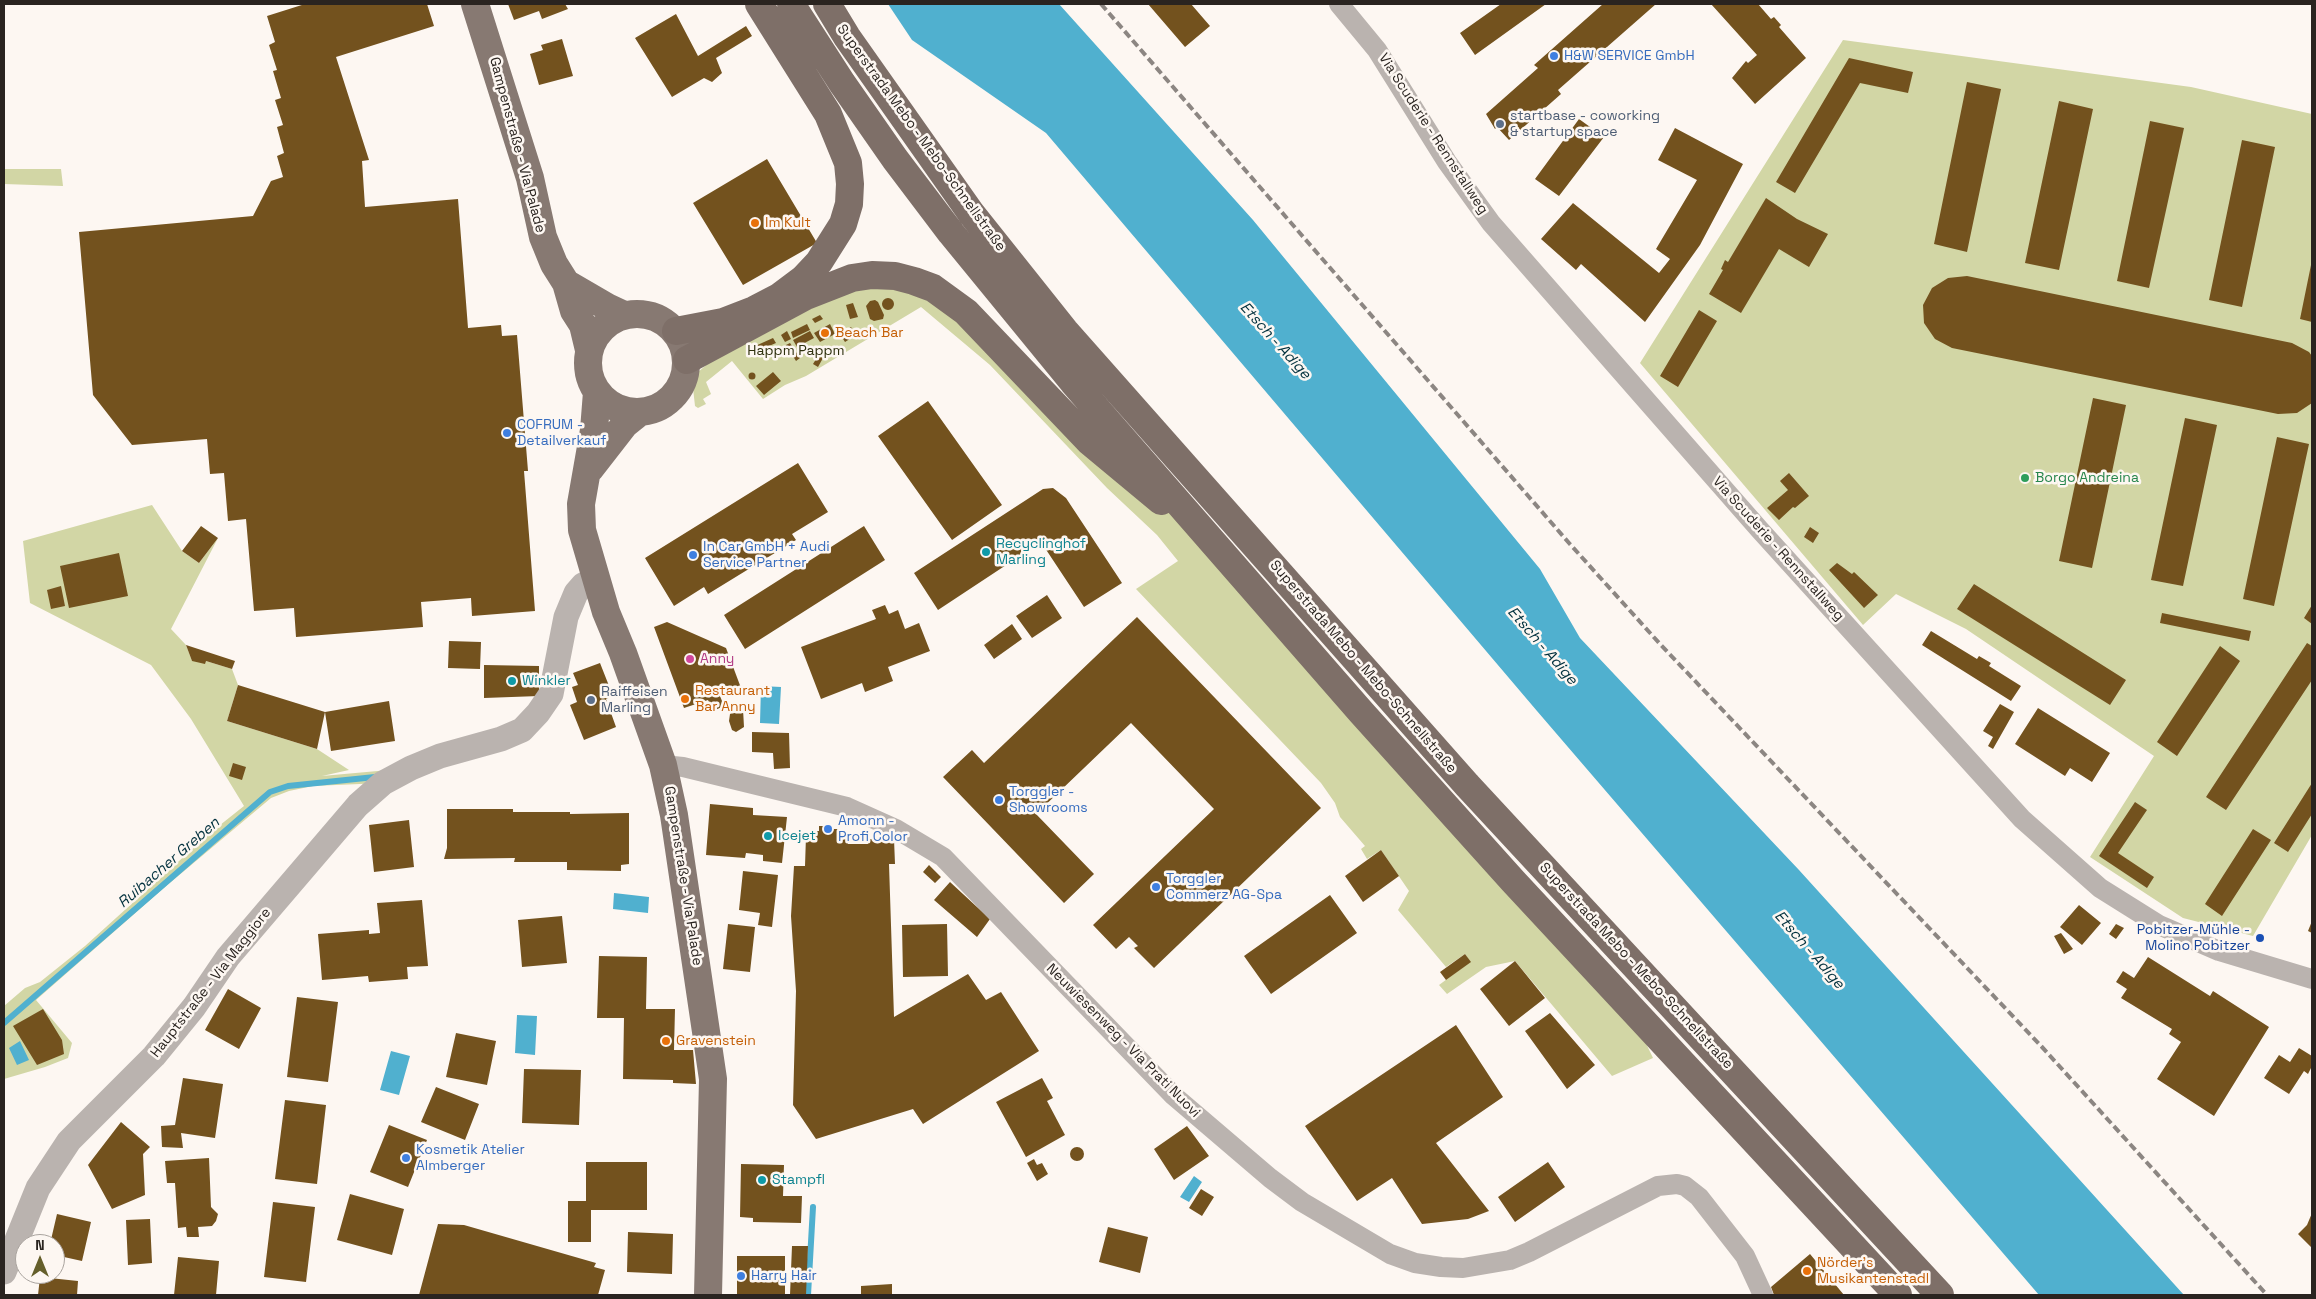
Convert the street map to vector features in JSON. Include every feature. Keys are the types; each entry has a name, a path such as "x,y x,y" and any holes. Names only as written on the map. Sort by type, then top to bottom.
{"highway":[{"path":"676,331 723,322 754,310 779,297 803,279 819,262 843,224 850,184 848,163 828,114 759,4"},
{"name":"Superstrada Mebo - Mebo-Schnellstraße","path":"791,4 842,83 895,158 951,233 1073,382 1215,542 1360,712 1898,1295"},
{"name":"Superstrada Mebo - Mebo-Schnellstraße","path":"827,4 847,37 971,213 1065,331 1467,785 1940,1295"},
{"path":"687,360 806,296 852,278 880,275 895,276 914,281 932,288 966,312 1090,442 1119,468 1215,542"}],"main road":[{"name":"Gampenstraße - Via Palade","path":"475,4 490,46 530,178 543,237 554,264 566,283 574,310 583,325 589,350"},
{"name":"Gampenstraße - Via Palade","path":"566,283 609,308 624,314"},
{"path":"624,314 642,314 654,316 676,331 683,345 687,360 682,382 669,400 659,407 640,412 622,410 610,404 597,392 589,372 589,350 603,327 624,314"},
{"name":"Gampenstraße - Via Palade","path":"597,392 597,407 588,471 580,504 582,530 606,612 623,653 663,765 674,815 713,1079 708,1295"},
{"name":"Gampenstraße - Via Palade","path":"588,471 625,424 640,412"}],"street":[{"name":"Via Scuderie - Rennstallweg","path":"1339,4 1377,50 1443,156 1491,223 1759,529 2022,820 2100,888 2160,924 2219,951 2312,980"},
{"name":"Hauptstraße - Via Maggiore","path":"4,1272 38,1188 69,1141 154,1056 194,1008 228,957 358,805 384,783 411,768 440,756 501,739 522,730 538,713 551,694 569,608 576,593 583,585 595,578"},
{"name":"Neuwiesenweg - Via Prati Nuovi","path":"663,765 683,767 846,807 896,829 942,858 1174,1096 1270,1178 1302,1202 1390,1254 1415,1263 1441,1267 1463,1268 1510,1260 1658,1186 1677,1184 1692,1190 1734,1241 1745,1256 1763,1295"}],"green space":[{"name":"Borgo Andreina","path":"1843,40 2191,87 2312,114 2312,835 2253,936 2183,918 2090,857 2154,756 1966,629 1896,594 1863,625 1640,363"},
{"path":"4,169 61,169 63,186 4,184"},
{"path":"914,281 1215,542 1643,1037 1653,1058 1612,1076 1515,961 1486,967 1447,994 1439,985 1470,962 1465,954 1446,967 1398,910 1409,891 1381,850 1367,859 1361,849 1365,846 1340,817 1335,803 1321,783 1136,589 1178,561 1157,535 1107,488 990,365 921,307 806,376 785,385 763,399 732,361 706,382 711,394 703,399 706,404 698,408 695,406 693,388 697,373 712,360 796,301"},
{"path":"152,505 182,551 199,563 218,538 171,629 186,645 192,661 206,661 232,669 238,685 227,721 317,749 349,770 322,776 411,768 383,783 313,786 289,791 271,798 165,887 36,1000 72,1043 68,1058 4,1079 4,1006 25,988 40,982 85,946 210,833 244,806 191,719 151,665 30,603 23,541"}],"water":[{"name":"Etsch - Adige","path":"888,4 1059,4 1253,220 1540,569 1580,638 1799,870 2184,1295 2039,1295 1537,711 1046,133 912,40"},
{"path":"761,686 781,687 779,724 760,723"},
{"path":"614,893 649,897 648,913 613,909"},
{"path":"517,1015 537,1016 535,1055 515,1053"},
{"path":"20,1041 29,1060 17,1065 9,1048"},
{"path":"391,1051 410,1056 399,1095 380,1090"},
{"path":"1194,1176 1202,1182 1189,1202 1180,1197"}],"building":[{"path":"305,4 427,4 434,26 336,57 369,160 362,161 365,207 458,199 468,328 501,325 502,336 517,335 528,471 524,471 535,611 472,616 471,598 421,602 423,627 296,637 294,608 254,611 246,519 228,521 224,473 210,474 207,439 132,445 93,395 79,232 253,216 271,181 283,177 277,156 284,153 277,127 283,125 275,100 281,98 273,71 277,70 269,45 275,42 267,16"},
{"path":"508,4 565,4 568,9 542,19 539,11 514,20"},
{"path":"1148,4 1191,4 1210,26 1185,47"},
{"path":"1501,4 1546,4 1475,55 1460,33"},
{"path":"1603,4 1656,4 1558,90 1561,94 1509,140 1497,127 1495,129 1486,114 1538,68 1534,65"},
{"path":"1711,4 1758,4 1771,19 1774,17 1781,25 1779,27 1806,58 1755,104 1732,78 1746,61 1748,63 1757,55"},
{"path":"676,14 698,56 746,26 752,36 716,58 722,73 712,82 704,78 672,97 635,38"},
{"path":"562,39 573,76 539,85 530,54 543,50 541,45"},
{"path":"1849,58 1913,72 1908,93 1860,83 1795,193 1776,182"},
{"path":"1967,82 2001,89 1967,252 1934,244"},
{"path":"2059,101 2093,109 2059,270 2025,263"},
{"path":"1579,119 1604,137 1559,196 1535,179"},
{"path":"2150,121 2184,128 2149,288 2117,281"},
{"path":"1675,128 1743,164 1700,245 1645,322 1581,264 1576,270 1541,239 1573,203 1659,273 1670,259 1656,249 1697,180 1658,160"},
{"path":"2242,140 2275,147 2242,307 2209,300"},
{"name":"Im Kult","path":"767,159 817,243 743,285 693,203"},
{"path":"1766,198 1797,219 1828,234 1809,267 1779,249 1741,313 1709,294 1723,270 1721,269 1725,260 1728,262"},
{"path":"2312,265 2312,322 2300,319"},
{"path":"1967,276 2292,343 2309,352 2312,356 2312,403 2297,413 2278,414 1952,348 1935,339 1924,323 1923,305 1932,288 1948,278"},
{"path":"888,298 894,304 888,310 882,304"},
{"path":"875,300 878,302 884,315 883,319 874,321 870,319 866,306 870,301"},
{"path":"853,303 858,317 850,319 846,305"},
{"path":"1699,310 1717,321 1678,387 1660,376"},
{"path":"820,315 823,319 815,323 812,319"},
{"path":"807,324 810,330 793,338 791,332"},
{"name":"Beach Bar","path":"830,324 835,334 820,342 814,333"},
{"path":"851,327 856,335 845,342 840,334"},
{"path":"787,331 791,339 785,342 781,335"},
{"path":"810,331 814,338 797,347 793,340"},
{"path":"773,338 776,343 755,352 753,347"},
{"path":"790,343 800,358 796,361 786,345"},
{"path":"818,356 823,358 818,367 813,364"},
{"name":"Happm Pappm","path":"773,372 781,381 764,395 756,386"},
{"path":"752,373 755,376 752,379 749,376"},
{"path":"2093,398 2126,405 2092,568 2059,561"},
{"path":"928,401 1002,505 952,540 878,436"},
{"path":"2185,418 2217,425 2183,586 2151,580"},
{"path":"2277,437 2309,444 2274,606 2243,599"},
{"path":"798,463 828,512 792,534 796,540 708,594 704,587 674,606 645,558"},
{"path":"1789,473 1809,496 1779,520 1767,508 1788,490 1780,481"},
{"name":"Recyclinghof Marling","path":"1053,488 1066,498 1122,583 1084,607 1041,542 938,610 914,573 1043,489"},
{"path":"201,526 218,538 199,563 182,551"},
{"path":"864,526 885,560 745,649 724,615"},
{"path":"1810,527 1819,533 1813,543 1804,537"},
{"path":"119,553 128,596 69,608 60,566"},
{"path":"1837,563 1852,574 1854,572 1878,595 1864,608 1829,570"},
{"path":"1974,584 2126,680 2110,705 1957,609"},
{"path":"61,586 65,606 51,609 47,590"},
{"path":"1047,595 1062,618 1032,638 1016,616"},
{"path":"885,605 889,614 898,610 905,629 919,623 930,651 888,667 893,681 865,692 862,683 821,699 801,647 876,619 872,610"},
{"path":"2312,605 2312,624 2304,618"},
{"path":"2162,613 2251,631 2249,641 2160,623"},
{"path":"1137,617 1321,808 1154,968 1134,948 1138,946 1129,937 1116,949 1093,925 1214,809 1131,723 1036,814 1094,874 1064,903 943,777 972,750 984,763"},
{"path":"667,622 726,648 741,688 720,696 724,706 713,711 708,700 684,708 654,627"},
{"path":"1012,624 1022,639 994,659 984,645"},
{"path":"1931,631 1977,659 1979,656 1991,663 1989,666 2021,686 2011,701 1922,645"},
{"path":"449,641 481,642 480,669 448,668"},
{"path":"2307,643 2312,646 2312,680 2226,810 2206,797"},
{"path":"186,645 235,661 232,669 206,661 205,664 192,661"},
{"path":"2220,646 2240,661 2177,756 2157,742"},
{"name":"Raiffeisen Marling","path":"600,663 613,696 606,699 616,727 584,740 570,705 577,702 572,687 578,685 573,673"},
{"name":"Winkler","path":"484,665 539,666 539,696 484,698"},
{"path":"238,685 325,712 317,749 227,721"},
{"path":"389,701 395,741 331,751 325,712"},
{"path":"2000,704 2014,712 1993,749 1988,746 1993,737 1983,731"},
{"path":"736,706 743,709 744,727 736,732 732,730 729,721 730,714"},
{"path":"2038,708 2110,753 2092,782 2070,768 2065,776 2015,744"},
{"path":"752,732 789,733 790,768 774,769 773,753 752,752"},
{"path":"233,763 246,767 242,780 229,776"},
{"path":"2312,783 2312,814 2288,852 2274,843"},
{"path":"2135,802 2147,810 2118,853 2154,877 2147,888 2099,856"},
{"path":"710,804 753,808 753,815 787,817 782,863 763,861 763,855 746,853 745,858 706,855"},
{"path":"447,809 513,809 513,812 570,812 570,814 629,813 629,864 621,865 621,871 567,870 567,862 514,862 515,858 444,859 447,848"},
{"path":"409,820 414,867 374,872 369,825"},
{"path":"819,826 832,826 832,829 840,829 840,834 848,834 848,844 868,844 867,839 894,839 895,864 889,864 894,1017 968,974 986,1000 1001,992 1039,1051 923,1124 913,1109 816,1139 793,1105 796,991 791,916 794,866 805,866 806,836 812,836 812,831 819,831"},
{"path":"2253,829 2271,840 2222,916 2205,904"},
{"path":"1381,850 1399,876 1363,902 1345,876"},
{"path":"929,865 941,877 935,883 923,872"},
{"path":"743,871 778,875 772,927 758,925 760,913 739,910"},
{"path":"950,882 990,919 977,937 934,900"},
{"path":"1330,895 1357,933 1271,994 1244,956"},
{"path":"422,900 428,966 407,967 408,979 369,982 368,976 322,980 318,934 369,930 369,934 380,933 377,903"},
{"path":"2079,905 2101,923 2082,945 2060,927"},
{"path":"562,916 567,963 522,967 518,920"},
{"path":"2312,921 2312,933 2308,931"},
{"path":"728,924 755,927 750,972 723,969"},
{"path":"947,924 948,976 903,977 902,925"},
{"path":"2116,924 2124,928 2116,939 2109,934"},
{"path":"2061,933 2073,949 2064,954 2054,936"},
{"path":"1465,954 1471,962 1446,980 1440,972"},
{"path":"599,956 647,957 646,1009 675,1009 674,1050 693,1050 696,1084 673,1083 673,1080 623,1079 624,1018 597,1018"},
{"path":"2148,957 2210,996 2213,991 2269,1027 2214,1116 2157,1079 2181,1042 2169,1034 2172,1029 2121,998 2127,989 2116,982 2123,971 2134,978"},
{"path":"1515,961 1545,998 1509,1026 1480,989"},
{"path":"228,989 261,1008 239,1049 205,1030"},
{"path":"297,997 338,1002 328,1082 287,1077"},
{"path":"43,1009 62,1040 64,1054 37,1065 13,1026"},
{"path":"1550,1013 1595,1065 1567,1089 1525,1031"},
{"path":"1456,1025 1503,1097 1436,1143 1489,1211 1468,1219 1422,1224 1392,1178 1357,1201 1305,1126"},
{"path":"456,1033 496,1041 487,1085 446,1077"},
{"path":"2299,1048 2312,1056 2312,1066 2308,1074 2304,1071 2289,1094 2264,1078 2279,1055 2290,1062"},
{"path":"524,1069 581,1070 579,1125 522,1123"},
{"path":"183,1078 223,1084 215,1138 181,1133 183,1148 162,1147 161,1126 175,1125"},
{"path":"1042,1078 1053,1098 1047,1101 1065,1135 1026,1157 996,1102"},
{"path":"436,1087 479,1104 465,1140 421,1122"},
{"path":"285,1100 326,1105 317,1184 275,1179"},
{"path":"121,1122 150,1147 143,1154 145,1195 112,1209 88,1165"},
{"path":"389,1125 427,1140 408,1187 370,1172"},
{"path":"1187,1126 1209,1156 1174,1180 1154,1149"},
{"path":"1077,1147 1082,1149 1084,1154 1082,1159 1077,1161 1072,1159 1070,1154 1072,1149"},
{"path":"209,1158 211,1207 218,1214 212,1226 198,1227 199,1237 187,1237 186,1227 178,1228 175,1183 167,1183 165,1161"},
{"path":"1034,1159 1037,1165 1042,1163 1048,1174 1037,1181 1027,1163"},
{"path":"586,1162 647,1162 647,1210 591,1210 591,1242 568,1242 568,1201 586,1201"},
{"path":"1548,1162 1565,1187 1515,1222 1498,1197"},
{"name":"Stampfl","path":"741,1164 784,1165 783,1196 802,1196 801,1223 753,1222 753,1218 740,1217"},
{"path":"1201,1189 1214,1197 1202,1216 1189,1208"},
{"path":"350,1194 404,1209 392,1255 337,1240"},
{"path":"273,1202 315,1207 306,1282 264,1277"},
{"path":"2312,1213 2312,1248 2298,1234 2307,1225"},
{"path":"57,1214 91,1222 82,1261 65,1257 65,1234 52,1234"},
{"path":"150,1219 152,1263 128,1265 126,1220"},
{"path":"438,1224 464,1225 596,1263 594,1267 605,1270 598,1295 419,1295"},
{"path":"1108,1227 1148,1237 1140,1273 1099,1262"},
{"path":"628,1232 673,1234 672,1274 627,1272"},
{"path":"792,1246 808,1246 806,1295 790,1295"},
{"name":"Nörder's Musikantenstadl","path":"1810,1254 1844,1295 1774,1295 1771,1287"},
{"path":"737,1256 785,1256 785,1295 737,1295"},
{"path":"178,1257 219,1261 216,1295 174,1295"},
{"path":"65,1280 78,1281 77,1295 38,1295 39,1284 65,1284"},
{"path":"892,1284 892,1295 861,1295 861,1286"}],"waterway":[{"name":"Ruibacher Greben","path":"4,1023 270,792 288,786 375,777"},
{"path":"808,1295 813,1207"}],"railway":[{"path":"1101,4 1569,543 1660,644 2042,1047 2267,1295"}],"place":[{"name":"H&W SERVICE GmbH","path":"1554,56"},
{"name":"startbase - coworking & startup space","path":"1500,124"},
{"name":"Im Kult","path":"755,223"},
{"name":"Beach Bar","path":"825,333"},
{"name":"COFRUM - Detailverkauf","path":"507,433"},
{"name":"Borgo Andreina","path":"2025,478"},
{"name":"Recyclinghof Marling","path":"986,552"},
{"name":"In Car GmbH + Audi Service Partner","path":"693,555"},
{"name":"Anny","path":"690,659"},
{"name":"Winkler","path":"512,681"},
{"name":"Restaurant Bar Anny","path":"685,699"},
{"name":"Raiffeisen Marling","path":"591,700"},
{"name":"Torggler - Showrooms","path":"999,800"},
{"name":"Amonn - Profi Color","path":"828,829"},
{"name":"Icejet","path":"768,836"},
{"name":"Torggler Commerz AG-Spa","path":"1156,887"},
{"name":"Pobitzer-Mühle - Molino Pobitzer","path":"2260,938"},
{"name":"Gravenstein","path":"666,1041"},
{"name":"Kosmetik Atelier Almberger","path":"406,1158"},
{"name":"Stampfl","path":"762,1180"},
{"name":"Nörder's Musikantenstadl","path":"1807,1271"},
{"name":"Harry Hair","path":"741,1276"}]}
